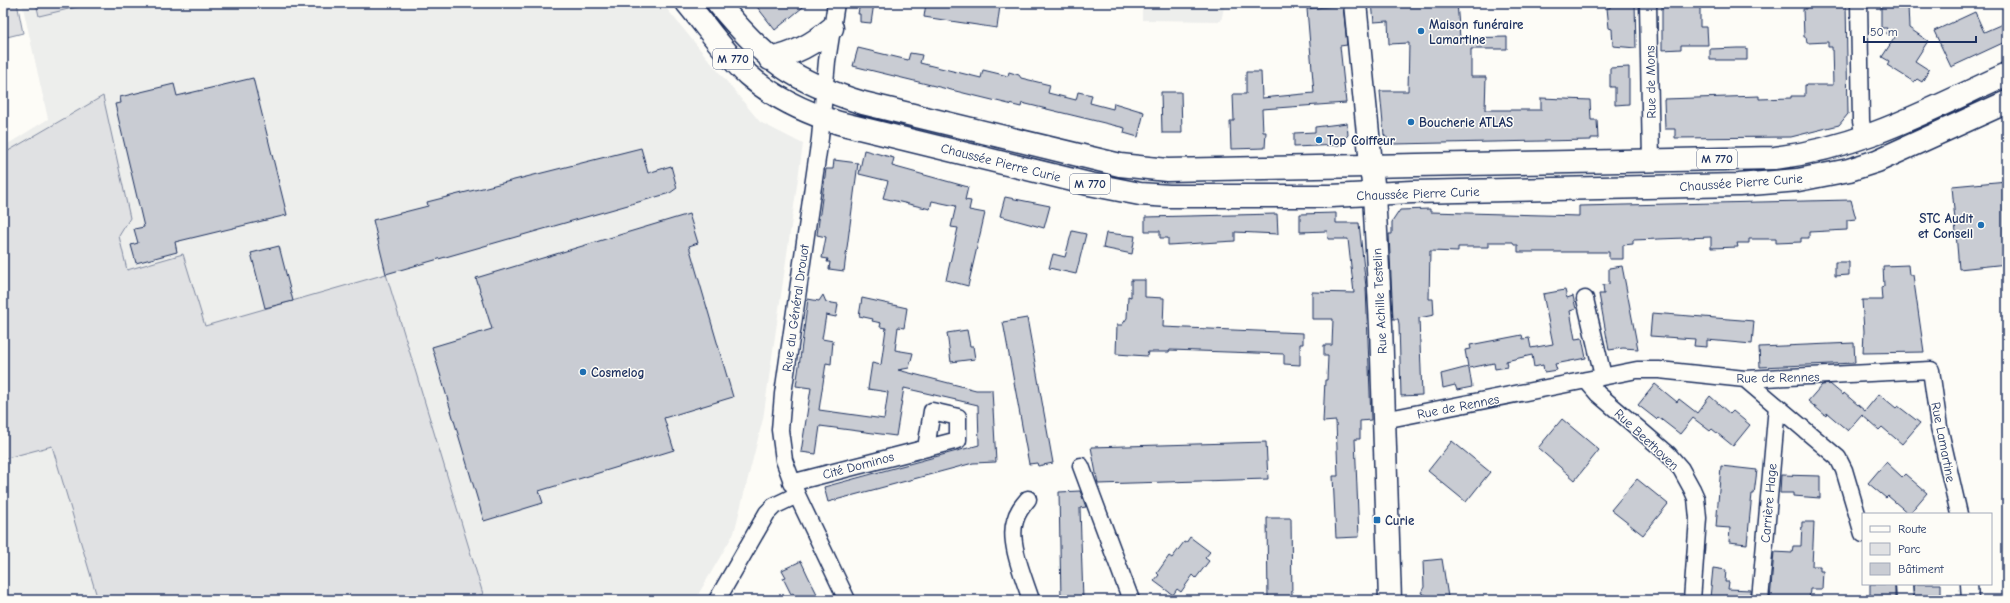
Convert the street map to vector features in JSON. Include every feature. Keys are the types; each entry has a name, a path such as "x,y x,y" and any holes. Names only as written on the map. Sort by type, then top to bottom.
{"main road":[{"name":"M 770","path":"687,3 736,62 754,80 790,104 822,118"},
{"name":"M 770","path":"718,3 745,36 770,59 802,80 824,90"},
{"name":"Rue Achille Testelin","path":"1355,3 1374,194 1390,600"},
{"path":"770,59 786,56 816,42 832,28"},
{"name":"Chaussée Pierre Curie","path":"824,90 863,103 1134,168 1184,171 1775,158 1818,151 1864,138 1905,122 2007,74"},
{"name":"Chaussée Pierre Curie","path":"822,118 1089,184 1140,194 1169,196 1331,196 1739,185 1798,180 1841,171 1877,161 2007,102"}],"street":[{"name":"Rue du Général Drouot","path":"836,3 824,90 822,118 780,420 782,451 794,489 847,600"},
{"name":"Rue de Mons","path":"1648,3 1651,161"},
{"path":"1859,3 1862,129 1864,138"},
{"path":"1585,299 1603,376"},
{"name":"Rue de Rennes","path":"1384,420 1603,376 1648,369 1745,379 1931,370"},
{"name":"Rue Lamartine","path":"1931,370 1939,427 1959,513"},
{"path":"1745,379 1838,458 1844,470 1862,531"},
{"name":"Rue Beethoven","path":"1586,380 1598,394 1668,454 1681,469 1692,489 1696,498 1698,518 1692,600"},
{"name":"Carrière Hage","path":"1760,600 1777,406"},
{"name":"Cité Dominos","path":"717,600 767,513 794,489 926,448"},
{"path":"1081,466 1131,600"},
{"path":"1028,499 1017,514 1013,530 1015,547 1031,600"},
{"path":"1904,585 1905,600"},
{"path":"1969,585 1970,600"}],"shaded area":[{"path":"22,3 662,3 760,122 803,144 763,419 734,533 695,600 3,600 3,147 48,119"},
{"path":"1142,3 1225,3 1221,21 1142,20"}],"green space":[{"path":"3,3 17,3 23,33 3,38"},
{"path":"36,3 80,3 81,6 39,16"},
{"path":"103,96 130,218 119,236 127,270 183,254 205,326 386,274 483,594 465,600 98,600 52,446 3,459 3,154"}],"building":[{"path":"754,3 808,3 775,30"},
{"path":"860,3 874,3 871,23 860,22 860,14 858,14"},
{"path":"926,3 979,3 1000,6 997,28 924,17"},
{"path":"1372,3 1457,3 1460,38 1507,37 1507,49 1471,49 1471,77 1486,77 1485,110 1541,110 1541,98 1590,100 1591,120 1597,120 1598,138 1591,138 1591,140 1394,144 1384,135 1380,91 1408,91 1409,43 1389,44 1388,21 1374,22"},
{"path":"1610,3 1635,3 1636,48 1613,46 1612,29 1609,28 1607,8 1610,8"},
{"path":"1662,3 1691,3 1691,6 1700,6 1700,27 1707,27 1708,45 1681,45 1681,49 1662,50"},
{"path":"1808,3 1846,3 1848,114 1839,125 1791,137 1675,138 1675,129 1665,129 1664,99 1759,96 1759,99 1791,98 1791,96 1805,96 1805,85 1833,85 1832,47 1828,47 1828,42 1807,43 1806,37 1804,37 1803,9 1806,9 1806,5"},
{"path":"1881,3 1904,3 1904,6 1908,6 1909,28 1928,41 1915,61 1929,70 1922,82 1917,79 1914,82 1887,65 1889,61 1882,57 1897,34 1887,34 1887,28 1881,28"},
{"path":"1343,5 1347,45 1340,46 1346,103 1262,109 1263,132 1266,132 1265,148 1231,149 1230,121 1234,121 1233,94 1246,94 1246,72 1261,72 1262,98 1314,93 1307,9"},
{"path":"1975,12 1984,32 2007,22 2007,41 1951,67 1934,31"},
{"path":"858,48 908,60 910,53 922,55 920,63 981,78 983,70 1008,76 1009,72 1019,75 1021,78 1050,85 1048,93 1076,100 1078,92 1092,95 1090,103 1113,109 1114,103 1144,112 1138,137 1124,133 1125,128 1022,103 1021,107 853,66"},
{"path":"1747,48 1747,60 1710,60 1710,49"},
{"path":"1629,67 1629,104 1615,105 1615,87 1610,87 1610,68"},
{"path":"253,78 287,215 175,242 177,252 136,263 131,245 138,243 134,229 144,227 115,104 121,103 120,97 174,84 177,96"},
{"path":"1161,92 1181,92 1182,133 1162,133"},
{"name":"Top Coiffeur","path":"1347,123 1348,135 1339,145 1294,147 1294,133 1315,132 1315,127"},
{"path":"641,148 648,173 671,166 677,188 670,193 386,274 373,220 428,206 427,202"},
{"path":"864,150 894,158 892,166 968,187 965,200 971,201 969,210 985,213 968,286 946,280 958,228 951,227 956,206 932,201 930,209 883,198 888,181 859,174"},
{"path":"834,160 858,163 844,271 829,269 830,262 827,262 828,259 822,258 826,237 817,235 826,169 833,169"},
{"name":"STC Audit et Conseil","path":"2007,181 2007,264 1959,269 1952,186"},
{"path":"1005,197 1050,206 1044,228 1000,216"},
{"path":"1851,200 1856,219 1847,220 1847,230 1809,232 1809,238 1801,238 1801,242 1776,243 1776,239 1749,239 1749,243 1737,243 1738,247 1711,248 1711,237 1633,240 1633,244 1623,245 1623,259 1609,259 1609,252 1518,252 1518,245 1514,245 1513,242 1489,242 1489,247 1458,247 1458,252 1430,251 1429,299 1433,299 1434,315 1419,318 1422,395 1401,396 1399,324 1398,319 1393,319 1389,234 1392,234 1392,222 1400,210 1430,209 1430,212 1579,216 1579,206"},
{"path":"1336,213 1336,223 1359,223 1366,287 1371,420 1360,421 1360,439 1355,439 1359,537 1336,538 1333,476 1338,476 1336,421 1323,422 1328,356 1324,356 1324,345 1332,345 1333,319 1312,319 1312,292 1354,293 1348,239 1328,239 1327,231 1300,232 1300,214"},
{"name":"Cosmelog","path":"689,214 698,243 689,246 733,397 664,418 674,450 539,491 543,503 484,521 432,347 492,329 476,278"},
{"path":"1277,214 1278,234 1235,232 1235,241 1168,245 1168,238 1160,238 1160,231 1145,231 1145,217"},
{"path":"1072,231 1086,234 1076,274 1049,268 1053,254 1065,257"},
{"path":"1106,233 1135,236 1132,254 1103,248"},
{"path":"279,246 293,301 265,308 251,253"},
{"path":"1835,262 1849,262 1849,275 1835,276"},
{"path":"1908,265 1909,275 1913,275 1924,352 1863,353 1864,331 1862,300 1882,300 1881,287 1884,286 1883,266"},
{"path":"1622,266 1638,349 1623,348 1609,350 1599,294 1604,294 1603,285 1609,284 1609,268"},
{"path":"1131,280 1145,280 1145,297 1164,298 1163,327 1303,333 1303,344 1300,344 1300,365 1284,364 1284,354 1170,350 1169,352 1148,352 1147,356 1116,354 1117,325 1122,325 1127,318 1128,296 1131,297"},
{"path":"1565,290 1567,298 1573,296 1576,309 1570,311 1575,339 1582,338 1586,358 1555,364 1557,370 1544,372 1543,365 1534,367 1532,355 1506,361 1507,367 1495,369 1494,363 1469,368 1472,387 1457,390 1455,385 1443,388 1441,374 1468,367 1465,350 1471,349 1470,345 1522,335 1523,339 1529,338 1531,348 1553,344 1543,294"},
{"path":"823,295 826,302 838,304 836,317 826,315 822,339 833,341 831,364 826,363 819,410 884,419 888,392 868,389 872,363 881,365 886,328 880,327 881,323 872,321 873,319 859,316 862,298 907,308 904,328 898,327 895,350 913,353 909,368 898,370 976,390 992,390 996,462 973,463 828,502 824,487 979,445 978,405 904,388 896,436 820,426 816,454 801,452 811,388 796,386 808,299 819,301"},
{"path":"1652,313 1754,321 1752,344 1707,340 1707,347 1694,346 1695,339 1650,336"},
{"path":"1027,318 1053,463 1038,466 1037,463 1029,464 1003,322"},
{"path":"967,330 970,346 973,346 975,359 951,362 947,333"},
{"path":"1854,343 1855,363 1760,367 1759,347"},
{"path":"1655,384 1677,402 1679,399 1697,413 1710,396 1730,414 1733,411 1750,425 1733,446 1712,429 1710,431 1693,418 1680,434 1658,417 1656,419 1638,405"},
{"path":"1830,384 1843,395 1844,393 1865,411 1879,394 1896,408 1898,406 1920,423 1902,444 1882,427 1879,430 1862,415 1848,431 1827,413 1826,416 1808,401 1822,385"},
{"path":"1562,419 1599,450 1575,480 1538,448"},
{"path":"1452,441 1490,472 1466,502 1428,471"},
{"path":"1266,442 1268,479 1098,484 1091,447"},
{"path":"1886,462 1902,477 1905,474 1927,493 1910,513 1908,513 1888,496 1886,498 1868,483"},
{"path":"1721,466 1757,470 1754,494 1752,494 1747,544 1729,542 1730,528 1716,527"},
{"path":"1781,475 1820,476 1820,498 1793,496 1793,493 1780,493"},
{"path":"1637,479 1668,504 1643,535 1611,510"},
{"path":"1080,491 1086,507 1080,508 1083,600 1061,600 1059,492"},
{"path":"1267,518 1291,518 1292,600 1268,600"},
{"path":"1802,522 1814,522 1812,566 1820,566 1820,571 1823,571 1822,589 1810,589 1809,600 1770,600 1774,552 1792,553 1793,546 1801,546"},
{"path":"1190,537 1210,552 1205,558 1209,561 1196,578 1193,575 1181,592 1177,589 1173,595 1154,581 1159,575 1157,573 1169,556 1172,558 1184,542 1186,543"},
{"path":"1442,559 1448,597 1443,598 1444,600 1428,600 1428,596 1421,593 1424,587 1423,561"},
{"path":"801,561 820,600 797,600 793,593 791,594 783,578 786,577 782,570"},
{"path":"1713,568 1726,570 1725,582 1729,582 1728,589 1751,590 1751,600 1719,600 1710,598"},
{"path":"1870,585 1895,585 1895,600 1870,600"},
{"path":"1914,585 1941,585 1941,600 1914,600"}],"place":[{"name":"Maison funéraire Lamartine","path":"1421,31"},
{"name":"Boucherie ATLAS","path":"1411,122"},
{"name":"Top Coiffeur","path":"1319,140"},
{"name":"STC Audit et Conseil","path":"1981,225"},
{"name":"Cosmelog","path":"583,372"},
{"name":"Curie","path":"1377,520"}]}
